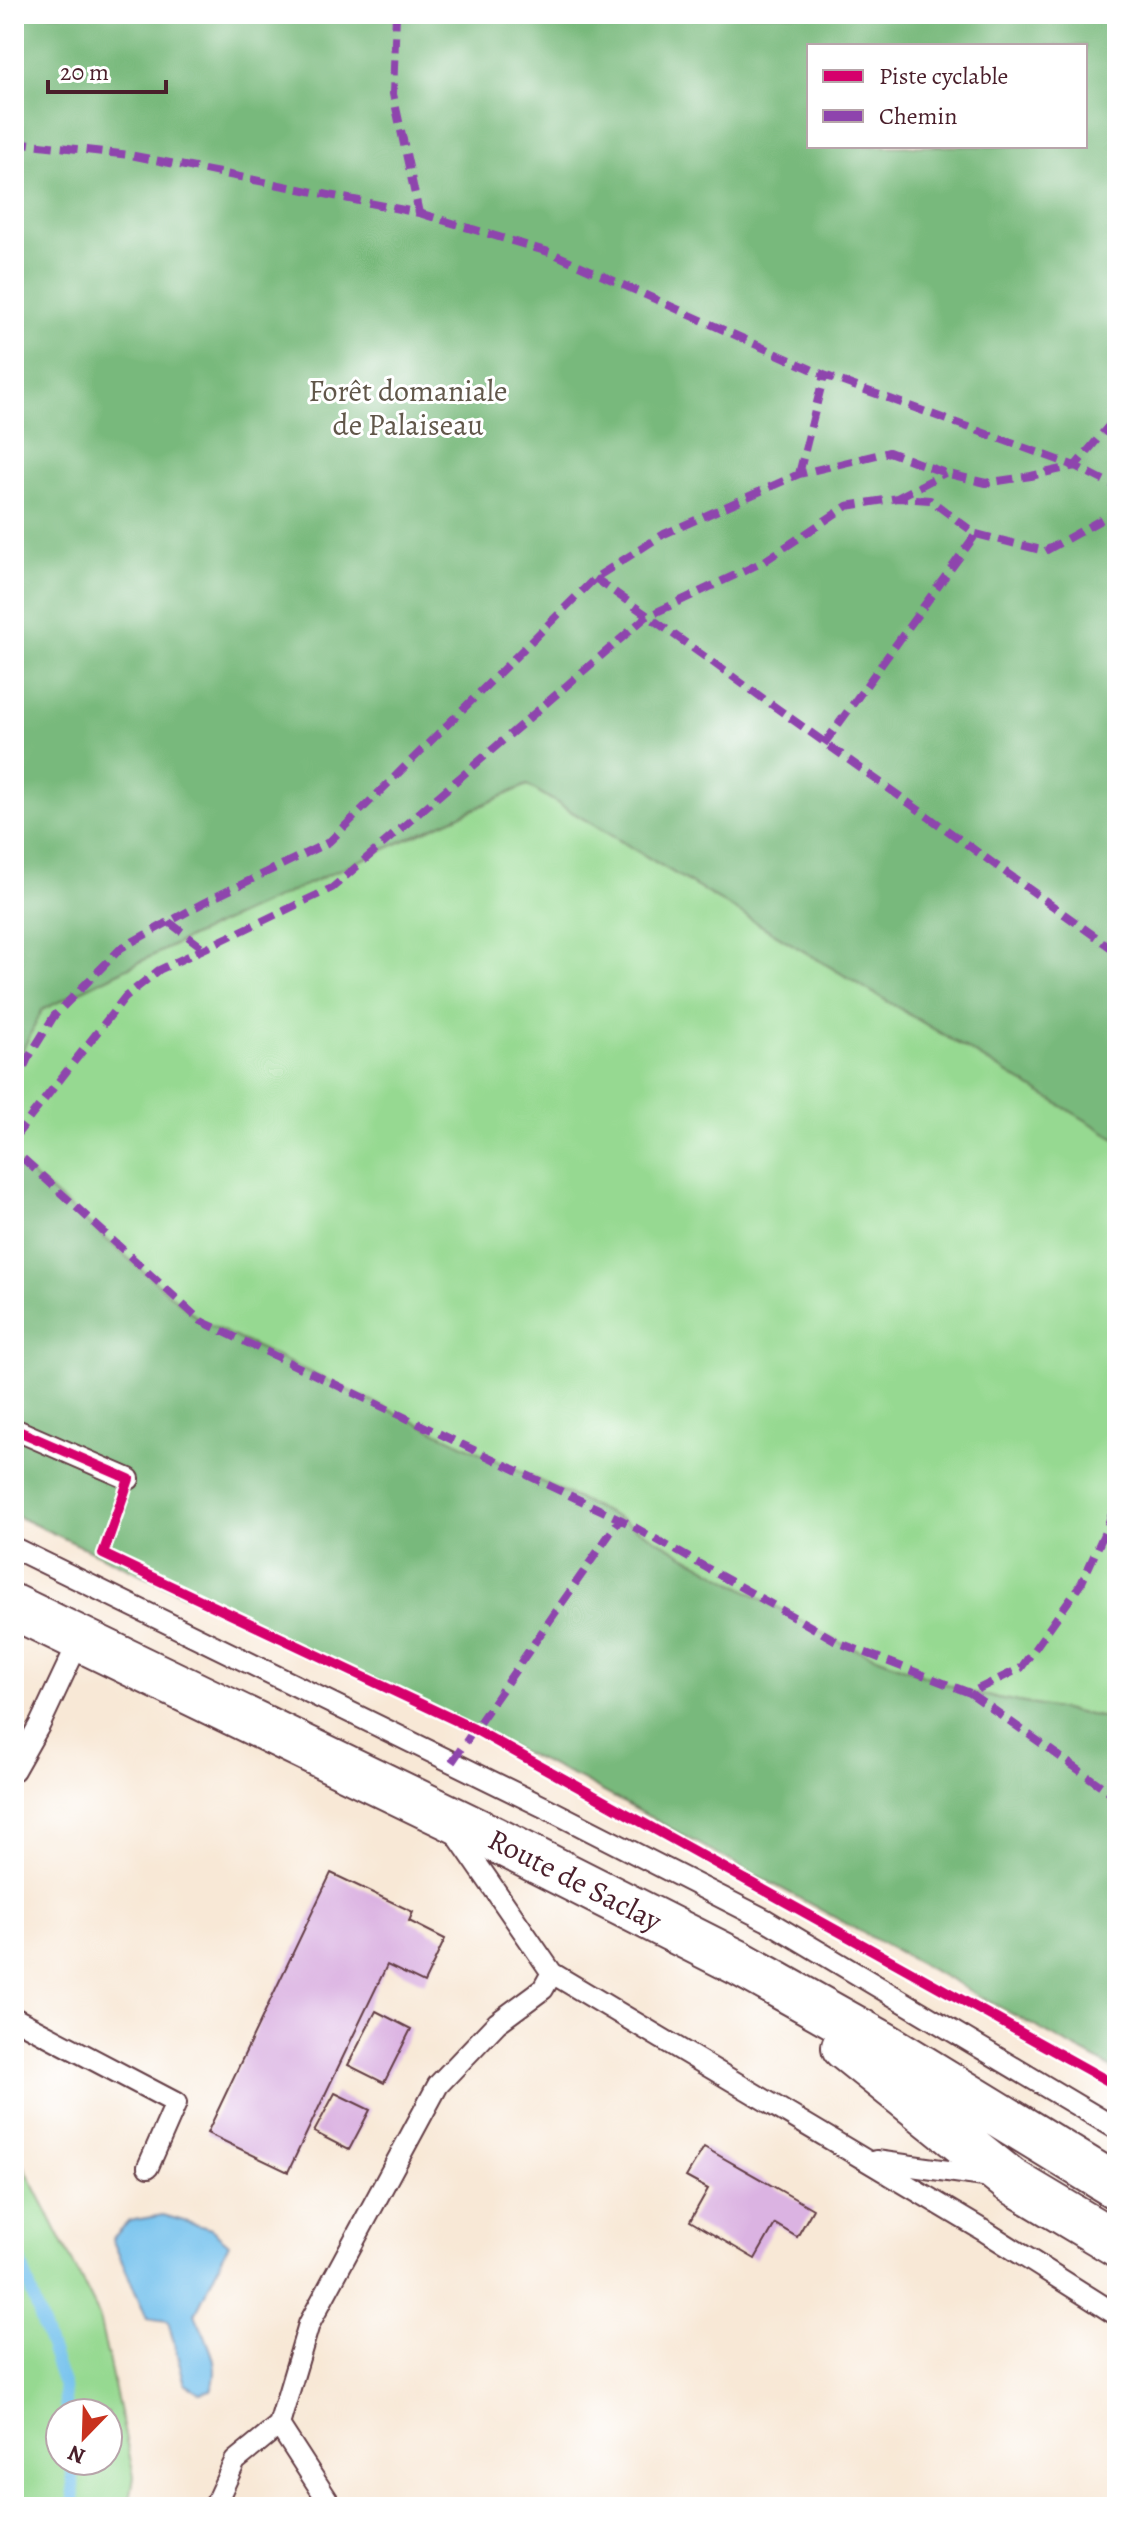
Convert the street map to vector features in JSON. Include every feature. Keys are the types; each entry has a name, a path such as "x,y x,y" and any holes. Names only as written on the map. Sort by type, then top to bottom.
{"main road":[{"name":"Route de Saclay","path":"14,1607 442,1814 739,1963 885,2045 1117,2187"},
{"path":"739,1963 1010,2180 1117,2244"}],"lane":[{"path":"14,1429 129,1479"},
{"path":"14,1548 766,1920 1117,2129"},
{"path":"14,1770 40,1724 80,1639"},
{"path":"442,1814 552,1973 986,2232 1117,2315"},
{"path":"214,2507 235,2461 279,2425 309,2324 438,2085 497,2023 543,1989 552,1973"},
{"path":"14,2018 176,2103 148,2167"},
{"path":"865,2159 1010,2180"},
{"path":"279,2425 332,2507"}],"green space":[{"name":"Forêt domaniale de Palaiseau","path":"14,14 1117,14 1117,1139 527,785 188,938 42,1010 14,1068"},
{"path":"527,785 1117,1139 1117,1720 970,1693 840,1643 620,1519 201,1321 14,1160 14,1068 41,1010 188,938"},
{"path":"14,1160 201,1321 620,1519 840,1643 970,1693 1117,1720 1117,2071 580,1779 14,1515"},
{"path":"14,2146 98,2313 117,2397 44,2397 44,2477 124,2477 124,2431 134,2476 129,2507 14,2507"}],"water":[{"path":"163,2215 211,2229 229,2244 195,2314 211,2351 215,2370 211,2390 200,2393 185,2384 168,2321 147,2318 112,2239 129,2221"}],"building":[{"path":"331,1873 413,1912 409,1921 445,1939 424,1983 387,1965 288,2172 207,2133"},
{"path":"376,2011 411,2029 384,2083 348,2065"},
{"path":"335,2093 370,2110 349,2150 314,2132"},
{"path":"704,2147 813,2209 797,2237 775,2224 755,2259 690,2221 708,2189 686,2177"}],"waterway":[{"path":"14,2242 65,2397"},
{"path":"72,2477 75,2507"}],"marked path":[{"path":"14,142 130,155 419,213 393,94 396,14"},
{"path":"419,213 552,253 824,375 1075,466 1117,487"},
{"path":"799,474 824,375"},
{"path":"14,1089 27,1060 54,1016 121,948 205,902 329,842 595,578 664,534 799,474 889,452 945,473 986,483 1075,466 1117,412"},
{"path":"897,498 945,473"},
{"path":"14,1138 125,997 159,970 332,888 646,617 763,562 847,506 897,498 930,500 976,534 1045,551 1117,511"},
{"path":"824,744 976,534"},
{"path":"595,578 1117,952"},
{"path":"169,922 203,948"},
{"path":"14,1138 16,1152 201,1321 620,1519 840,1643 970,1693 1021,1668 1082,1582 1117,1499"},
{"path":"452,1762 620,1519"},
{"path":"970,1693 1117,1797"}],"cycle path":[{"path":"14,1429 129,1479 103,1554 474,1729 1117,2086"}]}
